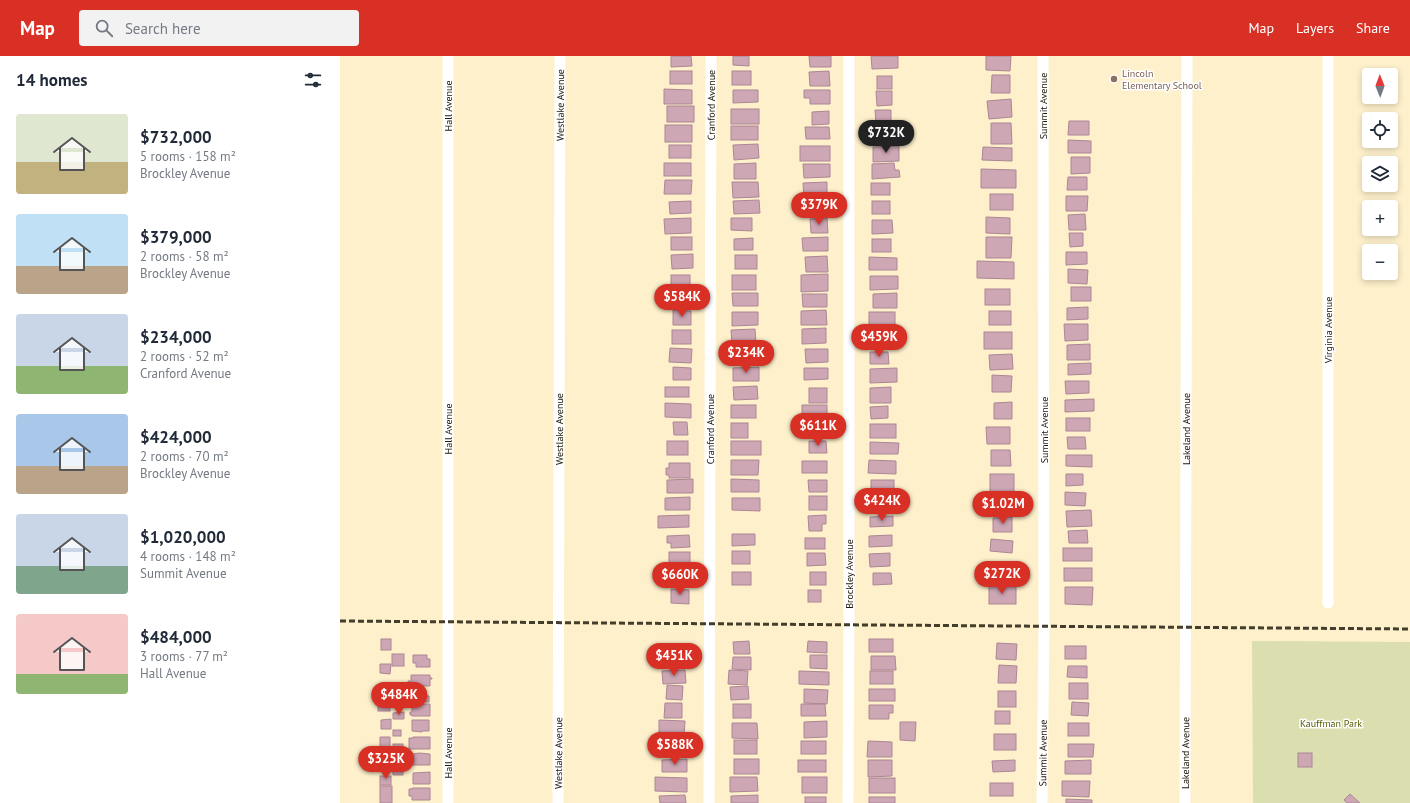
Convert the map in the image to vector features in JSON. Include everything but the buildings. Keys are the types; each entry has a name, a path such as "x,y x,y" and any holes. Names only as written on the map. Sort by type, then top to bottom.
{"street":[{"name":"Hall Avenue","path":"448,56 448,803"},
{"name":"Westlake Avenue","path":"558,803 560,56"},
{"name":"Cranford Avenue","path":"709,803 711,56"},
{"name":"Brockley Avenue","path":"848,803 850,624 849,56"},
{"name":"Summit Avenue","path":"1042,803 1044,626 1043,56"},
{"name":"Lakeland Avenue","path":"1185,803 1187,56"},
{"name":"Virginia Avenue","path":"1328,56 1328,603"}],"green space":[{"name":"Kauffman Park","path":"1252,641 1410,642 1410,803 1253,803"}],"railway":[{"path":"340,621 1410,629"}],"place":[{"name":"Lincoln Elementary School","path":"1114,79"}]}
